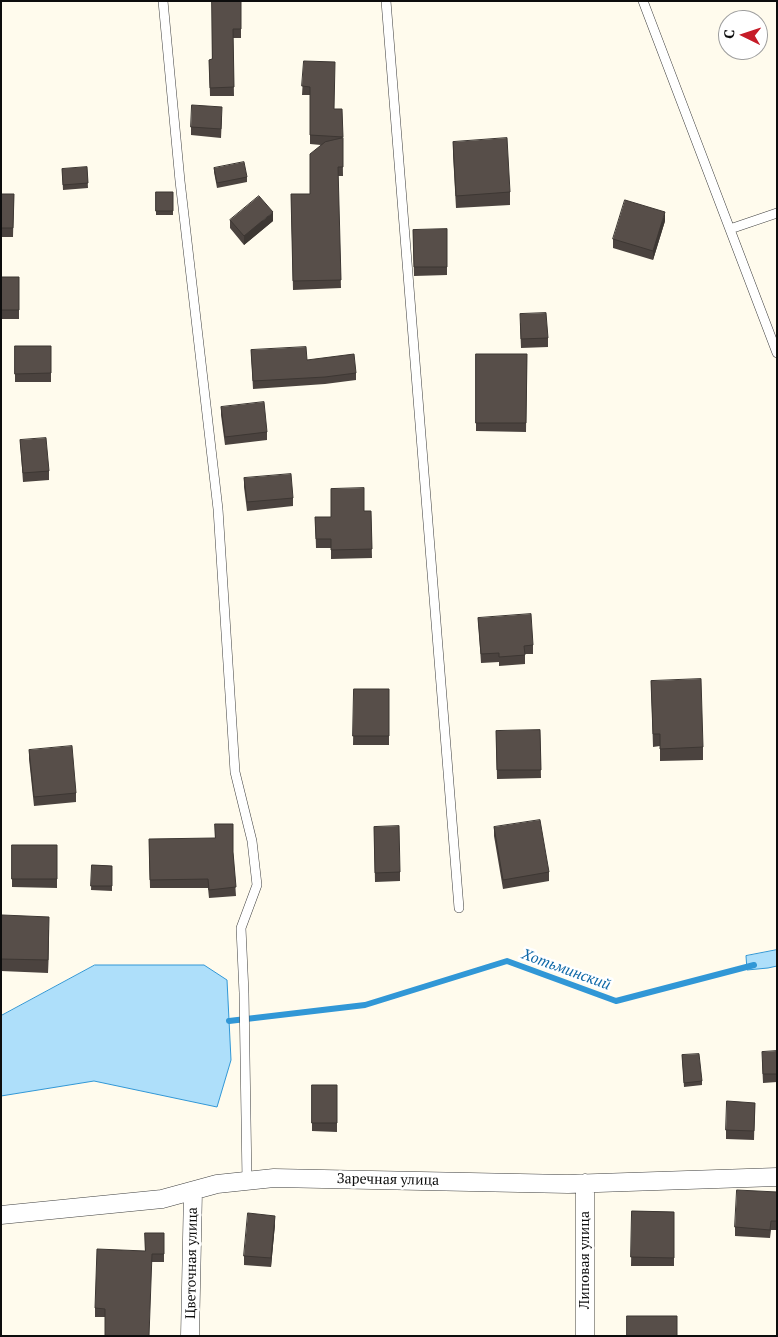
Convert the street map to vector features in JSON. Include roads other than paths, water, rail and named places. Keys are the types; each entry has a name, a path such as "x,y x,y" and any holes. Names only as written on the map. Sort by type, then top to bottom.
{"street":[{"name":"Заречная улица","path":"1,1215 162,1199 217,1184 274,1178 585,1183 777,1177"},
{"name":"Липовая улица","path":"585,1183 585,1336"},
{"name":"Цветочная улица","path":"190,1336 193,1191"}],"lane":[{"path":"163,1 180,181 218,509 235,772 252,841 257,885 241,928 247,1181"},
{"path":"386,1 459,908"},
{"path":"643,1 777,353"},
{"path":"730,230 777,213"}],"water":[{"path":"777,950 777,966 747,970 746,956"},
{"path":"95,965 204,965 227,980 231,1060 217,1107 94,1081 1,1096 1,1016"}],"waterway":[{"name":"Хотьминский","path":"229,1021 365,1005 507,961 616,1001 754,965"}]}
